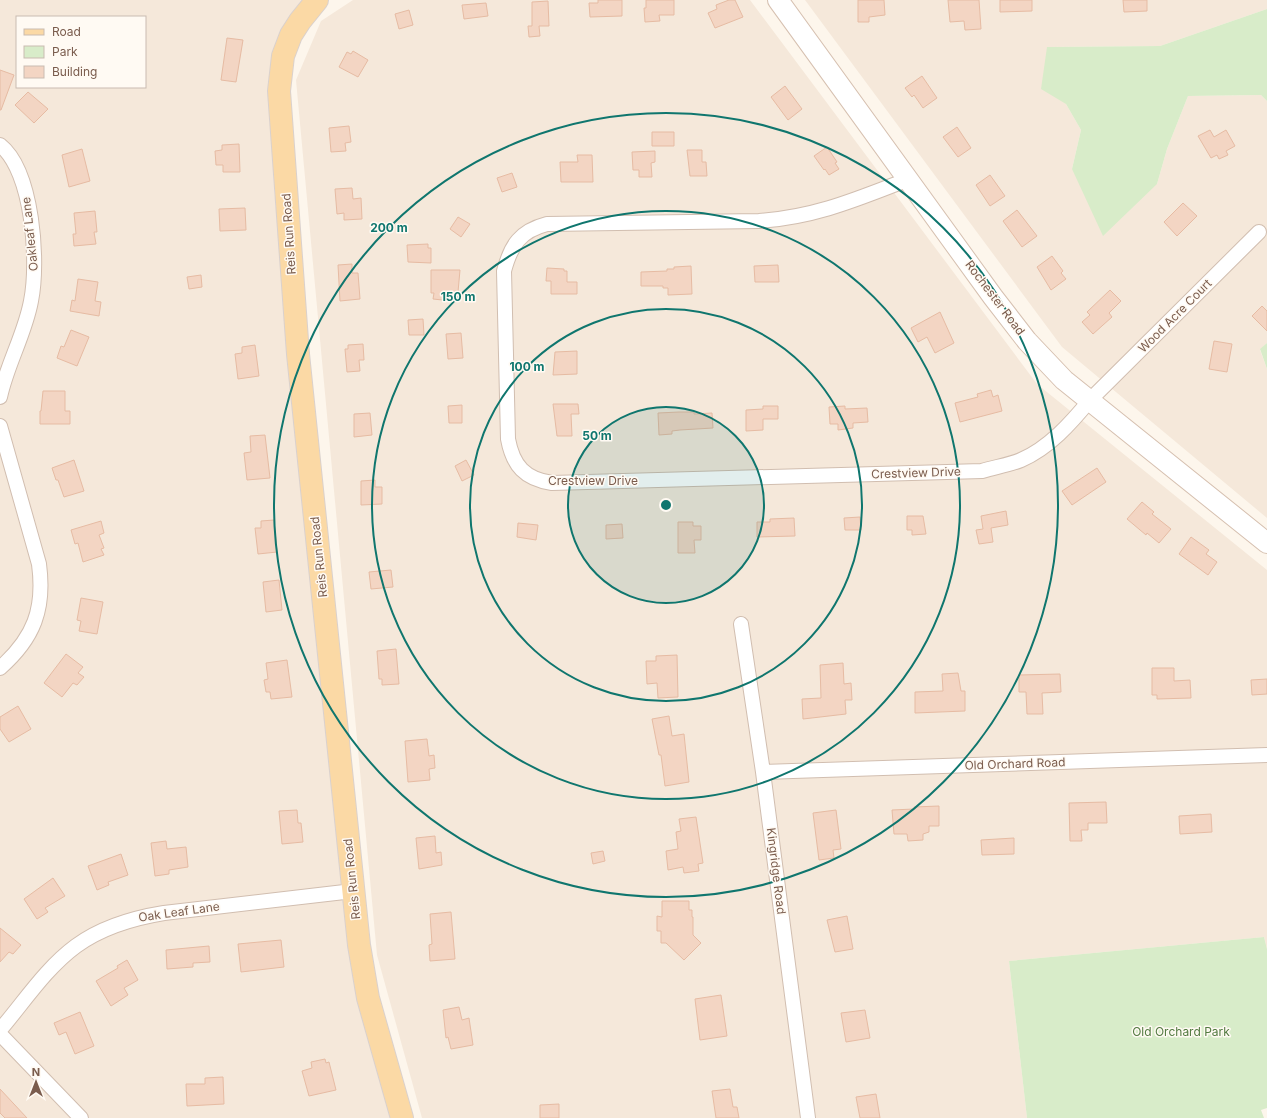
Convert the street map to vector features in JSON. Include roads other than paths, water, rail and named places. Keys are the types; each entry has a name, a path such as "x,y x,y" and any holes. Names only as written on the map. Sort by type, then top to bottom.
{"main road":[{"name":"Reis Run Road","path":"317,0 291,35 283,56 279,91 298,354 353,891 362,964 368,998 402,1118"}],"street":[{"name":"Rochester Road","path":"778,0 993,297 1027,341 1064,380 1267,543"},
{"name":"Oakleaf Lane","path":"0,145 22,177 30,214 35,266 31,302 0,397"},
{"name":"Crestview Drive","path":"909,179 821,212 791,218 759,221 547,224 536,227 527,232 513,246 504,271 508,439 511,453 518,466 538,481 552,483 982,471 1022,460 1067,427 1090,400"},
{"name":"Wood Acre Court","path":"1090,400 1259,232"},
{"path":"0,426 39,564 41,585 37,617 20,650 0,668"},
{"name":"Kingridge Road","path":"741,624 763,772 808,1118"},
{"name":"Old Orchard Road","path":"763,772 1267,755"},
{"name":"Oak Leaf Lane","path":"0,1030 55,964 76,946 116,925 140,916 353,891"},
{"path":"0,1034 82,1118"}],"park label":[{"name":"Old Orchard Park","path":"1181,1032"}]}
